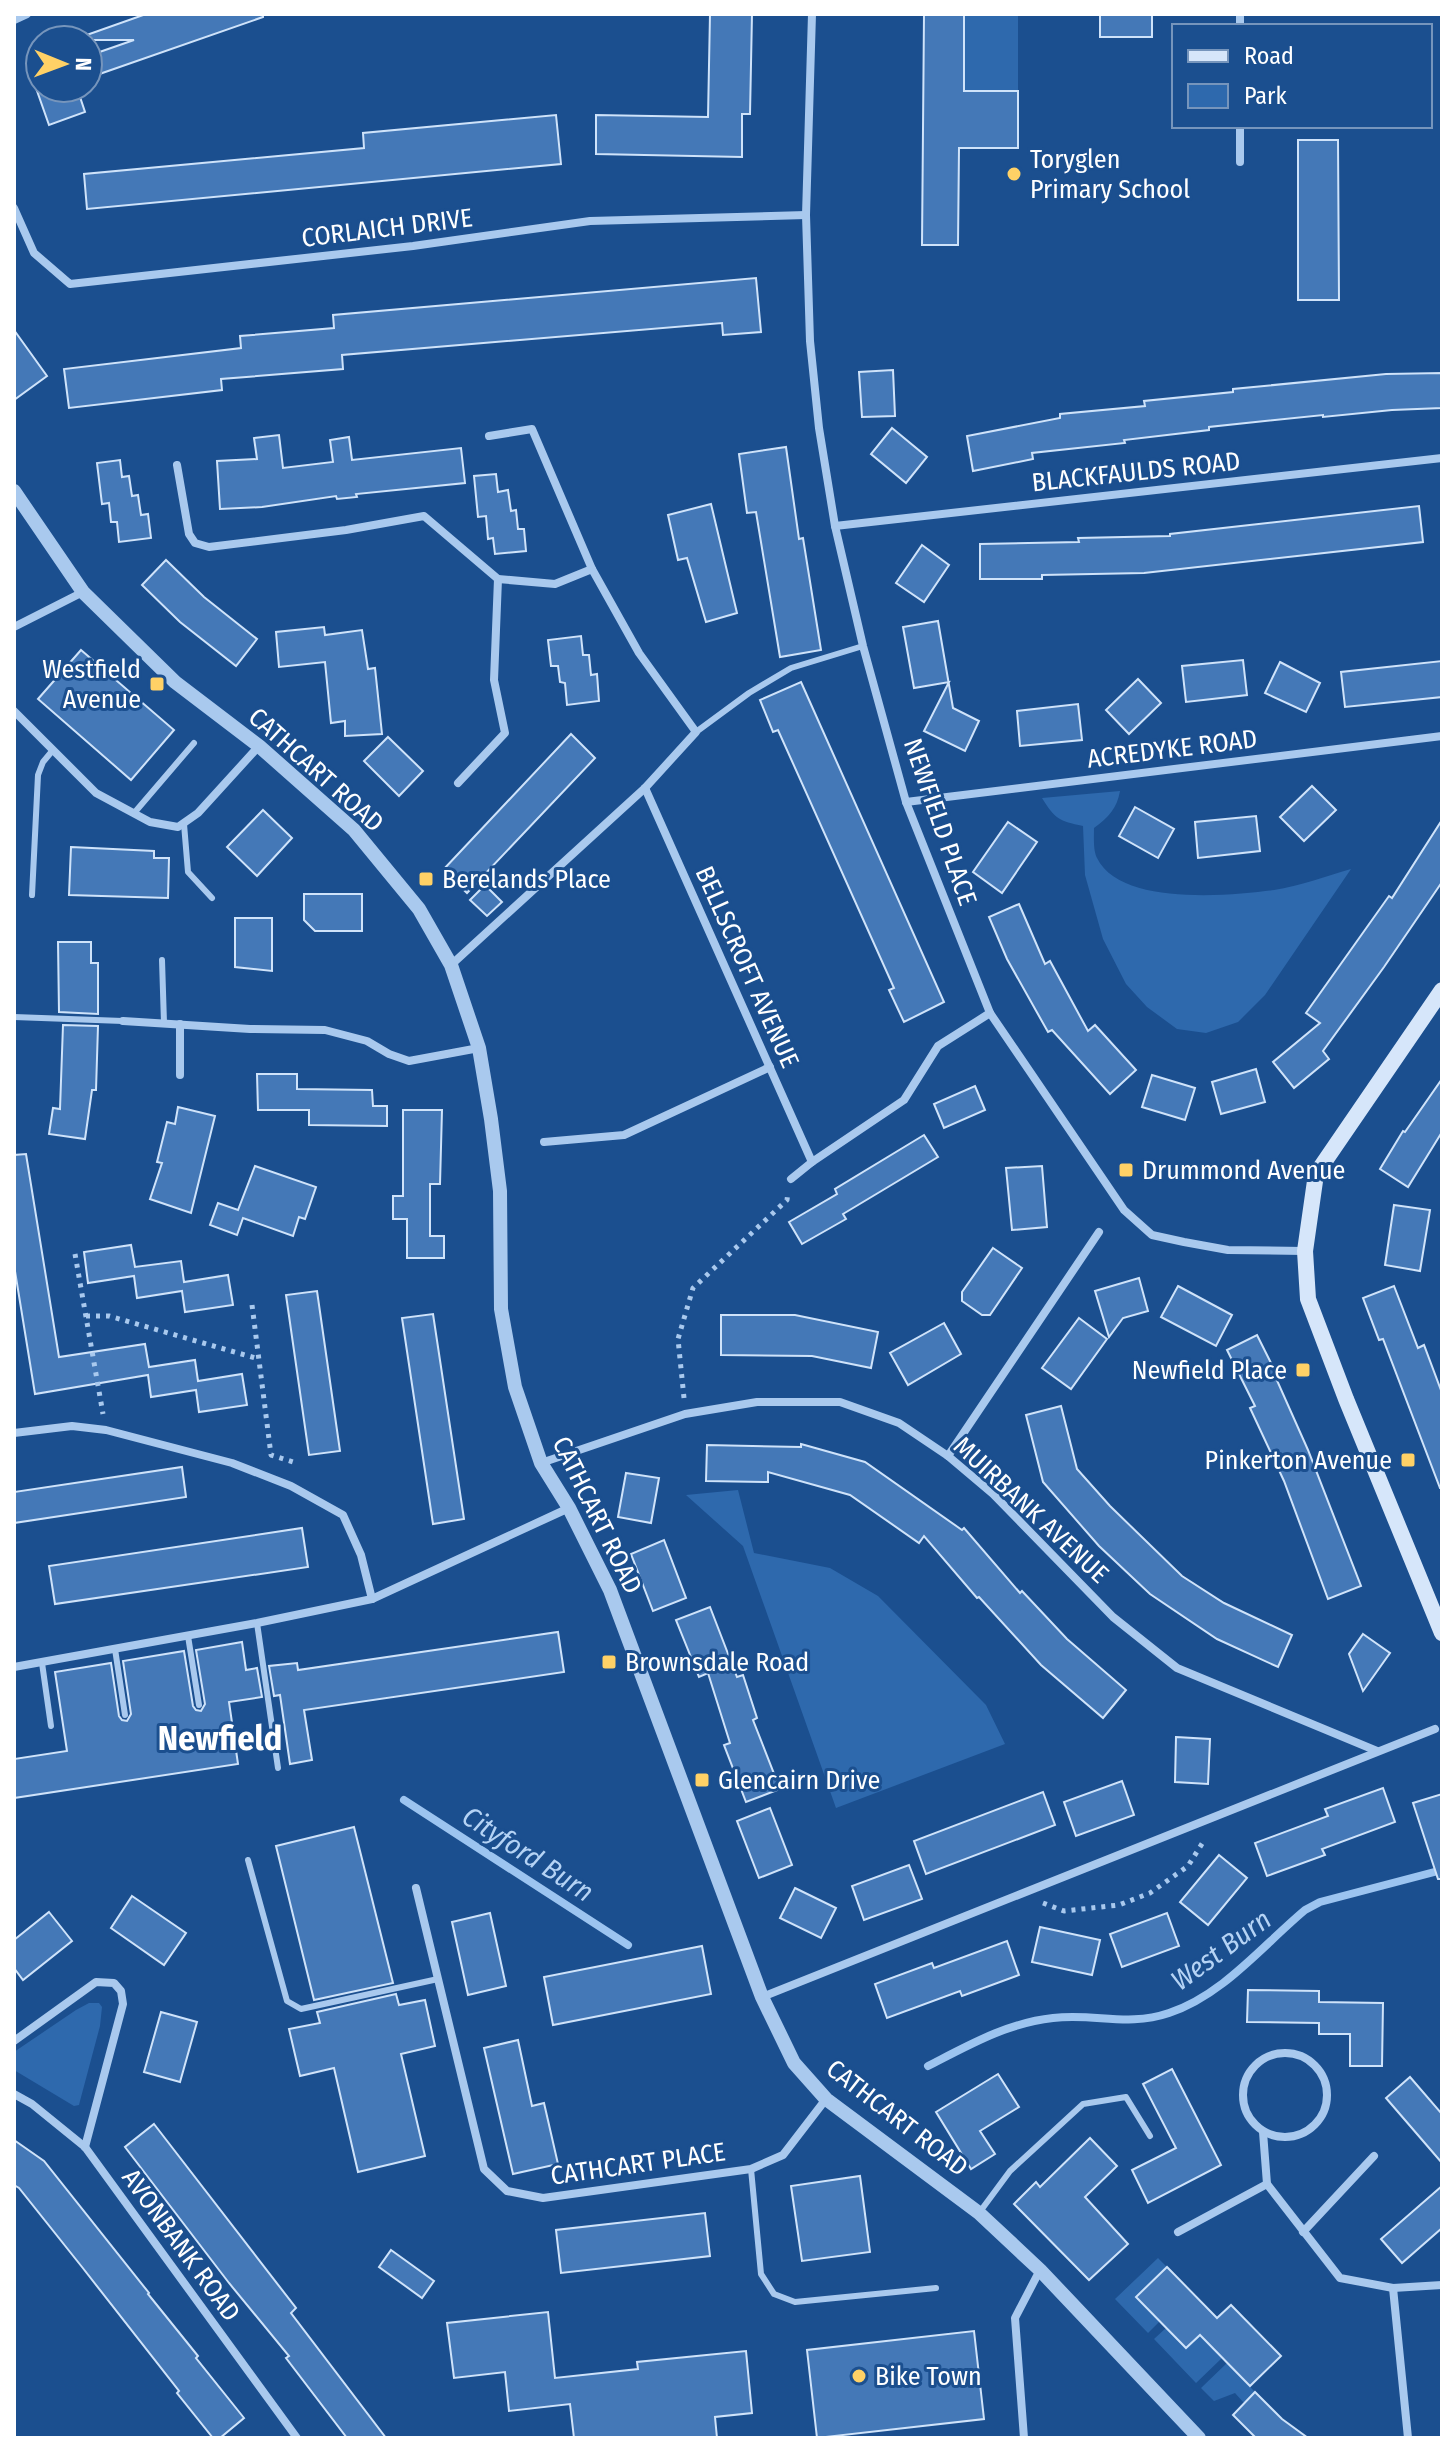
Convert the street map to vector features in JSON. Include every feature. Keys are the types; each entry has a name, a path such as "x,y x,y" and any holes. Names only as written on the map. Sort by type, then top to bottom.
{"main road":[{"path":"1442,990 1316,1174 1305,1251 1308,1299 1442,1633"}],"street":[{"path":"14,20 27,14"},
{"name":"NEWFIELD PLACE","path":"812,14 806,215 810,341 819,428 835,526 863,646 906,802 990,1013 1124,1210 1152,1235 1228,1250 1305,1251"},
{"path":"1240,128 1240,162"},
{"name":"CORLAICH DRIVE","path":"14,208 34,253 70,284 413,246 590,221 806,215"},
{"path":"451,965 645,788 696,732 639,653 592,569 532,429 489,436"},
{"name":"BLACKFAULDS ROAD","path":"835,526 1442,458"},
{"path":"177,465 189,534 195,543 209,547 346,530 424,516 498,579 555,584 592,569"},
{"name":"CATHCART ROAD","path":"14,491 83,592 175,682 259,746 354,830 419,909 451,965 479,1048 491,1119 500,1191 501,1309 515,1387 541,1463 569,1508 610,1590 762,1997 794,2063 826,2099 979,2213 1040,2270 1199,2438"},
{"path":"458,783 505,733 494,680 498,579"},
{"path":"14,627 83,592"},
{"path":"14,711 96,793 150,822 178,827 198,813 259,746"},
{"name":"ACREDYKE ROAD","path":"906,802 1442,736"},
{"name":"BELLSCROFT AVENUE","path":"645,788 812,1162"},
{"path":"791,1179 904,1100 938,1046 990,1013"},
{"path":"123,1021 325,1030 367,1041 409,1061 479,1048"},
{"path":"180,1024 180,1075"},
{"path":"544,1142 624,1135 770,1067"},
{"path":"948,1456 1099,1232"},
{"name":"MUIRBANK AVENUE","path":"541,1463 685,1414 757,1402 840,1402 899,1423 948,1456 993,1494 1113,1617 1177,1668 1377,1751"},
{"path":"14,1433 72,1426 106,1430 232,1463 291,1486 343,1515 361,1555 372,1599"},
{"path":"14,1667 372,1599 569,1508"},
{"path":"762,1997 1435,1729"},
{"name":"CATHCART PLACE","path":"416,1888 484,2169 507,2191 543,2198 751,2169 783,2155 826,2099"},
{"path":"14,2041 96,1982 114,1983 121,1991 123,2004 85,2147"},
{"path":"1263,2132 1276,2137 1304,2133 1315,2125 1323,2113 1327,2100 1321,2072 1299,2055 1271,2055 1259,2061 1244,2083 1242,2097 1245,2111 1252,2123 1263,2132 1267,2184 1340,2278 1393,2288 1442,2285"},
{"name":"AVONBANK ROAD","path":"14,2094 32,2104 85,2147 297,2438"},
{"path":"1303,2232 1374,2156"},
{"path":"1178,2232 1267,2184"},
{"path":"1024,2438 1015,2318 1040,2270"},
{"path":"1393,2288 1408,2438"}],"lane":[{"path":"696,732 749,693 791,668 863,646"},
{"path":"135,812 194,743"},
{"path":"32,895 38,775 43,762 53,750"},
{"path":"184,824 188,872 212,898"},
{"path":"162,960 164,1023"},
{"path":"14,1017 123,1021"},
{"path":"257,1623 278,1768"},
{"path":"188,1636 199,1705"},
{"path":"115,1649 125,1715"},
{"path":"42,1663 51,1726"},
{"path":"248,1860 287,2001 301,2009 438,1979"},
{"path":"979,2213 1010,2171 1083,2104 1126,2097 1150,2136"},
{"path":"751,2169 761,2274 774,2294 795,2302 936,2288"}],"path":[{"path":"685,1414 678,1339 693,1288 787,1200 791,1179"},
{"path":"75,1254 106,1430"},
{"path":"252,1305 271,1455 296,1463"},
{"path":"86,1316 109,1316 259,1359"},
{"path":"1020,1894 1064,1911 1119,1905 1150,1893 1188,1866 1205,1843 1209,1818"}],"green space":[{"path":"964,14 1018,14 1018,91 964,91"},
{"path":"1120,791 1112,812 1094,828 1094,847 1097,858 1109,873 1128,884 1178,894 1231,894 1284,888 1351,869 1265,995 1238,1022 1206,1033 1177,1029 1147,1007 1126,984 1103,939 1085,875 1083,826 1058,818 1042,798"},
{"path":"738,1490 754,1553 830,1568 878,1596 986,1705 1005,1744 836,1808 743,1546 686,1495"},
{"path":"89,2003 99,2003 102,2007 100,2026 79,2105 74,2106 14,2070 14,2052"},
{"path":"1158,2258 1167,2267 1136,2297 1160,2321 1148,2333 1115,2299"},
{"path":"1166,2328 1186,2348 1200,2335 1222,2358 1196,2383 1154,2339"},
{"path":"1227,2363 1255,2392 1244,2403 1235,2393 1214,2401 1201,2388"}],"building":[{"path":"146,14 263,14 263,17 104,72 104,50 134,40 104,40 104,29"},
{"path":"710,14 752,14 750,114 742,114 742,157 596,154 596,115 708,117"},
{"path":"924,14 964,14 964,91 1018,91 1018,148 959,148 958,245 922,245"},
{"path":"1100,14 1152,14 1152,37 1100,37"},
{"path":"42,104 82,104 85,112 49,125"},
{"path":"556,115 561,164 87,209 84,174 364,148 363,133"},
{"path":"1298,140 1338,140 1339,300 1298,300"},
{"path":"756,278 761,332 723,335 722,323 342,355 343,369 221,379 222,390 69,408 64,369 241,348 240,336 334,328 333,315"},
{"path":"14,330 47,376 14,400"},
{"path":"893,370 895,416 862,417 859,372"},
{"path":"1442,373 1442,408 1323,415 1209,427 1209,430 1124,440 1125,443 1032,453 1033,459 973,471 967,436 1060,418 1060,414 1145,406 1144,401 1233,392 1233,389 1386,374"},
{"path":"892,428 927,457 906,483 871,454"},
{"path":"279,435 283,468 333,462 330,440 349,437 352,460 461,448 465,483 356,494 357,497 337,499 336,496 262,507 220,509 217,461 257,459 254,438"},
{"path":"786,447 799,539 803,538 821,650 780,657 756,512 747,513 739,454"},
{"path":"120,460 122,477 129,476 132,496 138,495 141,515 148,514 151,538 119,542 117,522 111,522 109,503 102,504 97,463"},
{"path":"496,474 498,492 508,490 511,511 516,510 518,529 524,529 526,551 495,554 493,538 488,539 486,516 478,517 474,476"},
{"path":"711,504 737,613 706,622 687,558 678,560 668,515"},
{"path":"1419,506 1423,542 1144,573 980,579 980,544 1170,536"},
{"path":"922,545 949,565 924,602 896,583"},
{"path":"166,560 204,597 257,639 236,666 180,622 142,585"},
{"path":"938,621 949,682 914,688 903,627"},
{"path":"324,627 325,635 362,630 368,669 375,668 382,734 345,736 345,721 331,723 325,662 279,667 276,632"},
{"path":"581,636 583,655 589,655 591,675 597,674 599,701 567,705 565,683 560,682 558,666 551,666 548,640"},
{"path":"81,650 174,730 131,780 38,699"},
{"path":"1243,660 1247,695 1186,702 1182,666"},
{"path":"1442,661 1442,697 1345,707 1341,672"},
{"path":"1280,662 1320,683 1306,712 1265,693"},
{"path":"1138,679 1161,703 1129,734 1106,710"},
{"path":"801,682 944,1002 904,1022 889,990 894,988 778,730 773,732 760,700"},
{"path":"949,683 953,708 979,721 965,751 924,731"},
{"path":"1078,704 1082,740 1020,746 1017,711"},
{"path":"571,734 595,758 467,893 443,870"},
{"path":"388,737 423,771 399,796 364,761"},
{"path":"1312,786 1336,810 1304,841 1280,817"},
{"path":"1135,807 1174,829 1158,858 1119,836"},
{"path":"263,810 292,838 257,876 227,847"},
{"path":"1256,816 1260,851 1198,858 1195,822"},
{"path":"1442,820 1442,882 1323,1051 1329,1059 1294,1088 1273,1062 1320,1023 1306,1013 1389,896 1392,898"},
{"path":"1008,822 1037,842 1002,893 973,872"},
{"path":"71,847 154,851 154,858 169,858 168,898 69,895"},
{"path":"485,885 502,902 487,916 470,900"},
{"path":"304,894 362,894 362,931 315,931 304,920"},
{"path":"1019,904 1045,964 1050,961 1088,1031 1095,1025 1136,1070 1110,1094 1052,1030 1048,1032 1007,959 989,917"},
{"path":"235,918 272,918 272,971 235,967"},
{"path":"58,942 91,942 91,963 98,963 98,1014 59,1012"},
{"path":"63,1025 98,1026 96,1090 92,1090 85,1139 49,1134 53,1108 60,1109"},
{"path":"1256,1069 1265,1102 1221,1114 1212,1082"},
{"path":"257,1074 297,1074 297,1089 372,1090 373,1106 387,1106 387,1126 309,1125 309,1110 258,1110"},
{"path":"1152,1075 1195,1088 1185,1120 1142,1107"},
{"path":"1442,1079 1442,1132 1408,1187 1380,1169 1403,1131"},
{"path":"975,1086 985,1110 944,1128 934,1104"},
{"path":"178,1107 215,1116 191,1213 150,1199 162,1163 157,1162 167,1122 175,1124"},
{"path":"403,1110 442,1110 440,1184 430,1184 430,1236 444,1236 444,1258 407,1258 407,1219 393,1219 393,1196 403,1196"},
{"path":"924,1135 938,1157 843,1214 846,1219 802,1244 789,1222 837,1194 835,1189"},
{"path":"26,1154 59,1357 145,1344 149,1367 195,1360 198,1381 242,1374 247,1405 199,1412 196,1390 151,1397 148,1375 35,1394 14,1265 14,1155"},
{"path":"255,1166 316,1187 305,1219 299,1217 293,1236 243,1218 237,1235 210,1225 218,1203 238,1210"},
{"path":"1042,1166 1047,1227 1012,1230 1006,1168"},
{"path":"1394,1205 1430,1210 1420,1271 1385,1265"},
{"path":"131,1245 135,1267 181,1261 184,1282 228,1275 233,1305 185,1312 182,1291 137,1298 134,1276 88,1283 84,1252"},
{"path":"993,1248 1022,1268 990,1315 982,1315 962,1301 962,1292"},
{"path":"1139,1278 1148,1311 1123,1318 1109,1337 1095,1291"},
{"path":"1178,1286 1232,1315 1216,1346 1161,1317"},
{"path":"1394,1286 1418,1348 1424,1345 1442,1393 1442,1488 1383,1339 1379,1340 1363,1298"},
{"path":"317,1291 340,1451 309,1455 286,1295"},
{"path":"433,1314 464,1519 433,1524 402,1318"},
{"path":"721,1315 795,1315 878,1332 871,1368 812,1356 721,1355"},
{"path":"1079,1318 1107,1339 1071,1389 1042,1368"},
{"path":"944,1323 961,1354 908,1385 890,1353"},
{"path":"1257,1335 1277,1375 1361,1586 1328,1599 1284,1481 1250,1408 1255,1406 1227,1350"},
{"path":"1061,1406 1077,1469 1110,1506 1182,1576 1224,1603 1292,1635 1278,1667 1217,1639 1150,1594 1099,1546 1043,1482 1026,1415"},
{"path":"801,1444 865,1462 962,1530 964,1528 1020,1593 1022,1591 1067,1639 1126,1690 1103,1718 1041,1665 924,1536 919,1543 850,1495 768,1472 768,1482 706,1481 707,1445 801,1447"},
{"path":"182,1467 186,1497 14,1523 14,1492"},
{"path":"626,1473 659,1478 651,1523 618,1517"},
{"path":"302,1528 308,1567 55,1604 49,1566"},
{"path":"664,1540 686,1598 653,1611 631,1554"},
{"path":"710,1607 737,1677 743,1675 757,1718 753,1720 780,1789 746,1802 724,1745 730,1743 708,1673 699,1677 676,1620"},
{"path":"558,1632 564,1672 304,1710 312,1760 290,1764 280,1695 274,1696 269,1666 297,1663 298,1670"},
{"path":"1363,1634 1390,1653 1363,1691 1349,1654"},
{"path":"242,1642 246,1670 257,1668 262,1697 229,1702 238,1764 14,1798 14,1759 67,1751 55,1672 111,1663 119,1716 127,1721 131,1714 123,1661 184,1651 193,1706 201,1711 205,1704 196,1650"},
{"path":"1176,1737 1210,1739 1208,1784 1175,1782"},
{"path":"1122,1781 1134,1815 1076,1836 1064,1802"},
{"path":"1383,1788 1395,1822 1322,1849 1325,1855 1267,1876 1255,1843 1328,1816 1325,1809"},
{"path":"1043,1792 1055,1825 926,1874 914,1841"},
{"path":"1442,1794 1442,1879 1438,1879 1413,1803"},
{"path":"770,1808 792,1865 759,1878 737,1821"},
{"path":"354,1827 393,1983 314,2000 276,1846"},
{"path":"1219,1855 1247,1878 1208,1925 1180,1902"},
{"path":"909,1865 922,1899 864,1920 852,1886"},
{"path":"795,1888 836,1908 821,1938 780,1918"},
{"path":"132,1896 186,1933 164,1965 111,1928"},
{"path":"49,1912 72,1941 23,1980 14,1968 14,1940"},
{"path":"490,1913 506,1986 468,1995 452,1922"},
{"path":"1167,1913 1179,1946 1122,1967 1110,1934"},
{"path":"1040,1927 1100,1940 1092,1975 1032,1962"},
{"path":"1007,1941 1019,1975 962,1996 960,1991 887,2018 875,1984 932,1963 934,1968"},
{"path":"702,1946 711,1994 553,2025 544,1977"},
{"path":"1248,1990 1319,1991 1319,2002 1383,2003 1382,2066 1350,2066 1350,2034 1319,2034 1319,2023 1247,2022"},
{"path":"396,1994 399,2005 425,2000 435,2046 401,2054 425,2156 358,2172 334,2068 300,2076 289,2029 320,2023 317,2012"},
{"path":"161,2012 197,2022 180,2082 144,2072"},
{"path":"518,2040 532,2106 544,2103 558,2164 513,2174 484,2048"},
{"path":"1172,2069 1221,2165 1148,2203 1132,2170 1176,2148 1143,2084"},
{"path":"998,2074 1019,2107 980,2131 995,2154 971,2169 936,2112"},
{"path":"1410,2077 1442,2114 1442,2163 1386,2098"},
{"path":"154,2124 296,2308 291,2313 386,2438 347,2438 286,2358 289,2356 125,2147"},
{"path":"1090,2138 1117,2166 1085,2197 1128,2244 1089,2280 1014,2204 1036,2182 1040,2187"},
{"path":"14,2140 44,2161 244,2418 220,2438 213,2438 82,2267 14,2185"},
{"path":"860,2176 870,2252 802,2261 791,2186"},
{"path":"1442,2186 1442,2228 1402,2263 1381,2239"},
{"path":"705,2213 710,2256 561,2273 556,2230"},
{"path":"391,2250 434,2281 422,2298 379,2267"},
{"path":"1167,2267 1217,2318 1231,2305 1281,2356 1250,2386 1200,2335 1186,2348 1136,2297"},
{"path":"548,2312 555,2378 638,2369 637,2362 746,2351 752,2413 715,2417 717,2438 574,2438 570,2404 509,2411 505,2372 454,2378 447,2323"},
{"path":"974,2331 984,2419 817,2438 807,2350"},
{"path":"1255,2392 1282,2419 1308,2438 1256,2438 1233,2415"}],"waterway":[{"name":"Cityford Burn","path":"404,1800 628,1945"},
{"name":"West Burn","path":"928,2066 989,2036 1036,2021 1068,2017 1139,2019 1169,2013 1189,2005 1224,1982 1305,1910 1320,1902 1442,1870"}],"place":[{"name":"Toryglen Primary School","path":"1014,174"},
{"name":"Westfield Avenue","path":"157,684"},
{"name":"Berelands Place","path":"426,879"},
{"name":"Drummond Avenue","path":"1126,1170"},
{"name":"Newfield Place","path":"1303,1370"},
{"name":"Pinkerton Avenue","path":"1408,1460"},
{"name":"Brownsdale Road","path":"609,1662"},
{"name":"Glencairn Drive","path":"702,1780"},
{"name":"Bike Town","path":"859,2376"}],"district":[{"name":"Newfield","path":"220,1738"}]}
